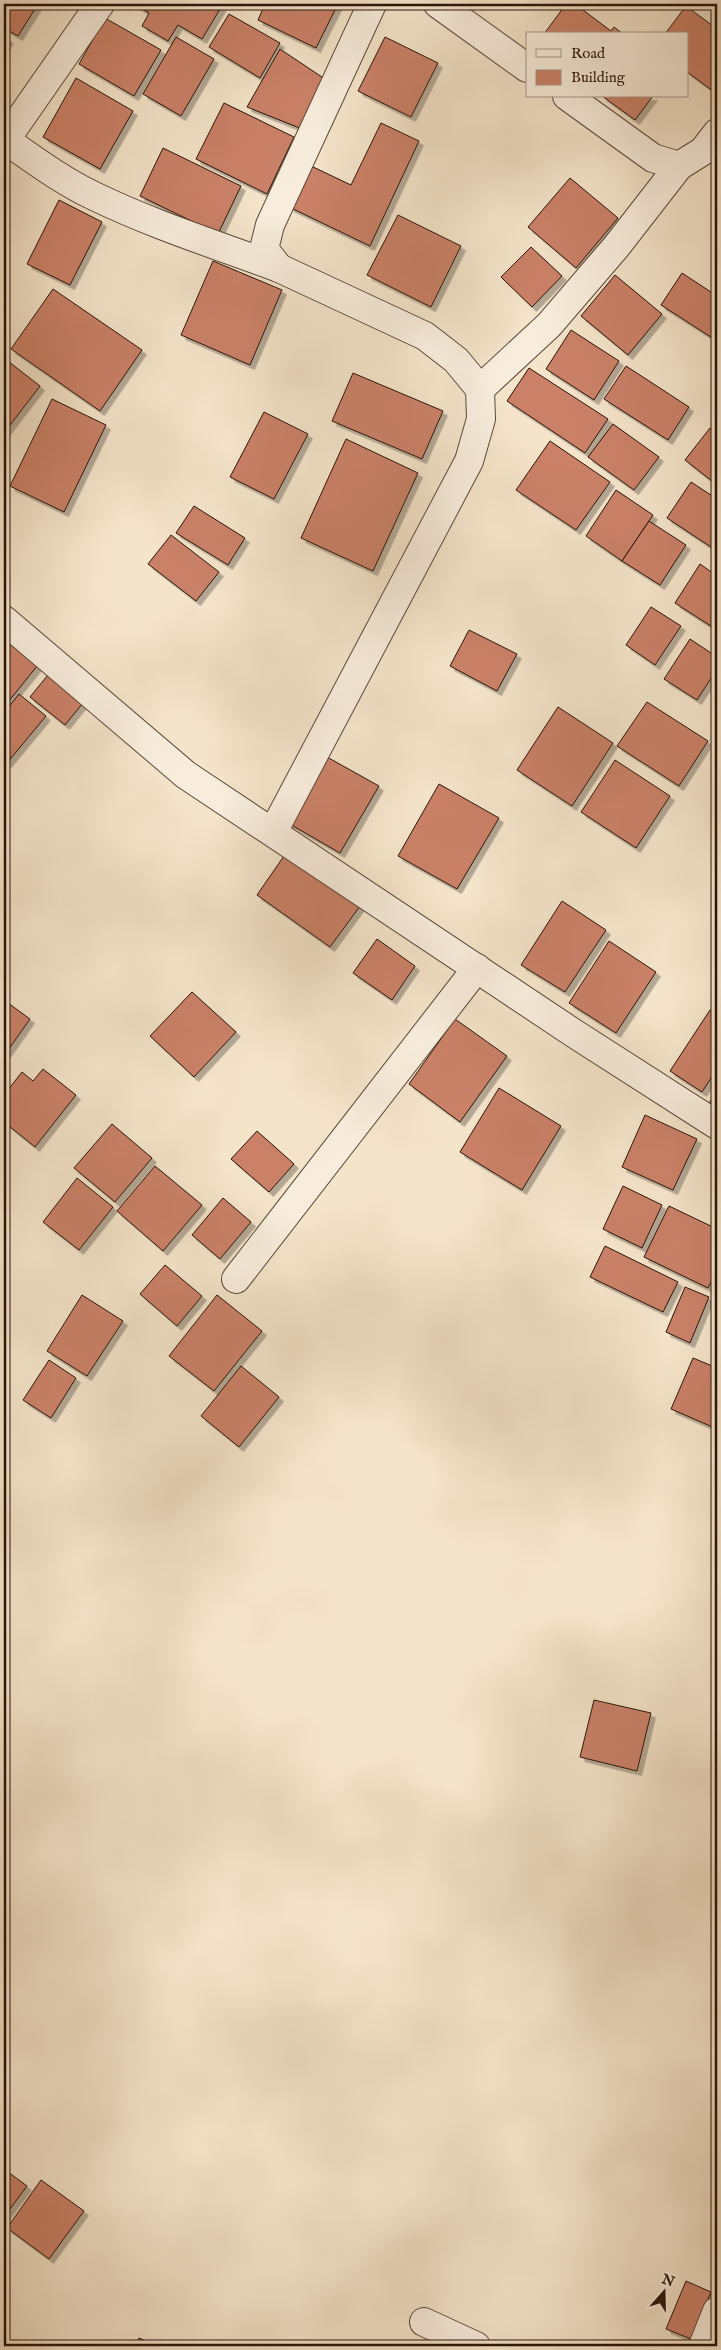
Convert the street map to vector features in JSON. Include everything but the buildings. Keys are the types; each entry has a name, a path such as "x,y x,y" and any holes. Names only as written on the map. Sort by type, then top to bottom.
{"street":[{"path":"100,4 4,141 58,176 128,212 279,268 426,336 456,360 480,389 481,419 469,461 273,832"},
{"path":"279,268 264,249 270,225 372,4"},
{"path":"438,4 526,67"},
{"path":"570,98 653,158 679,166"},
{"path":"480,389 550,325 616,248 679,166 703,151 717,133"},
{"path":"4,620 186,775 717,1125"},
{"path":"236,1279 477,968"},
{"path":"703,2346 717,2312"},
{"path":"424,2322 476,2346"}]}
